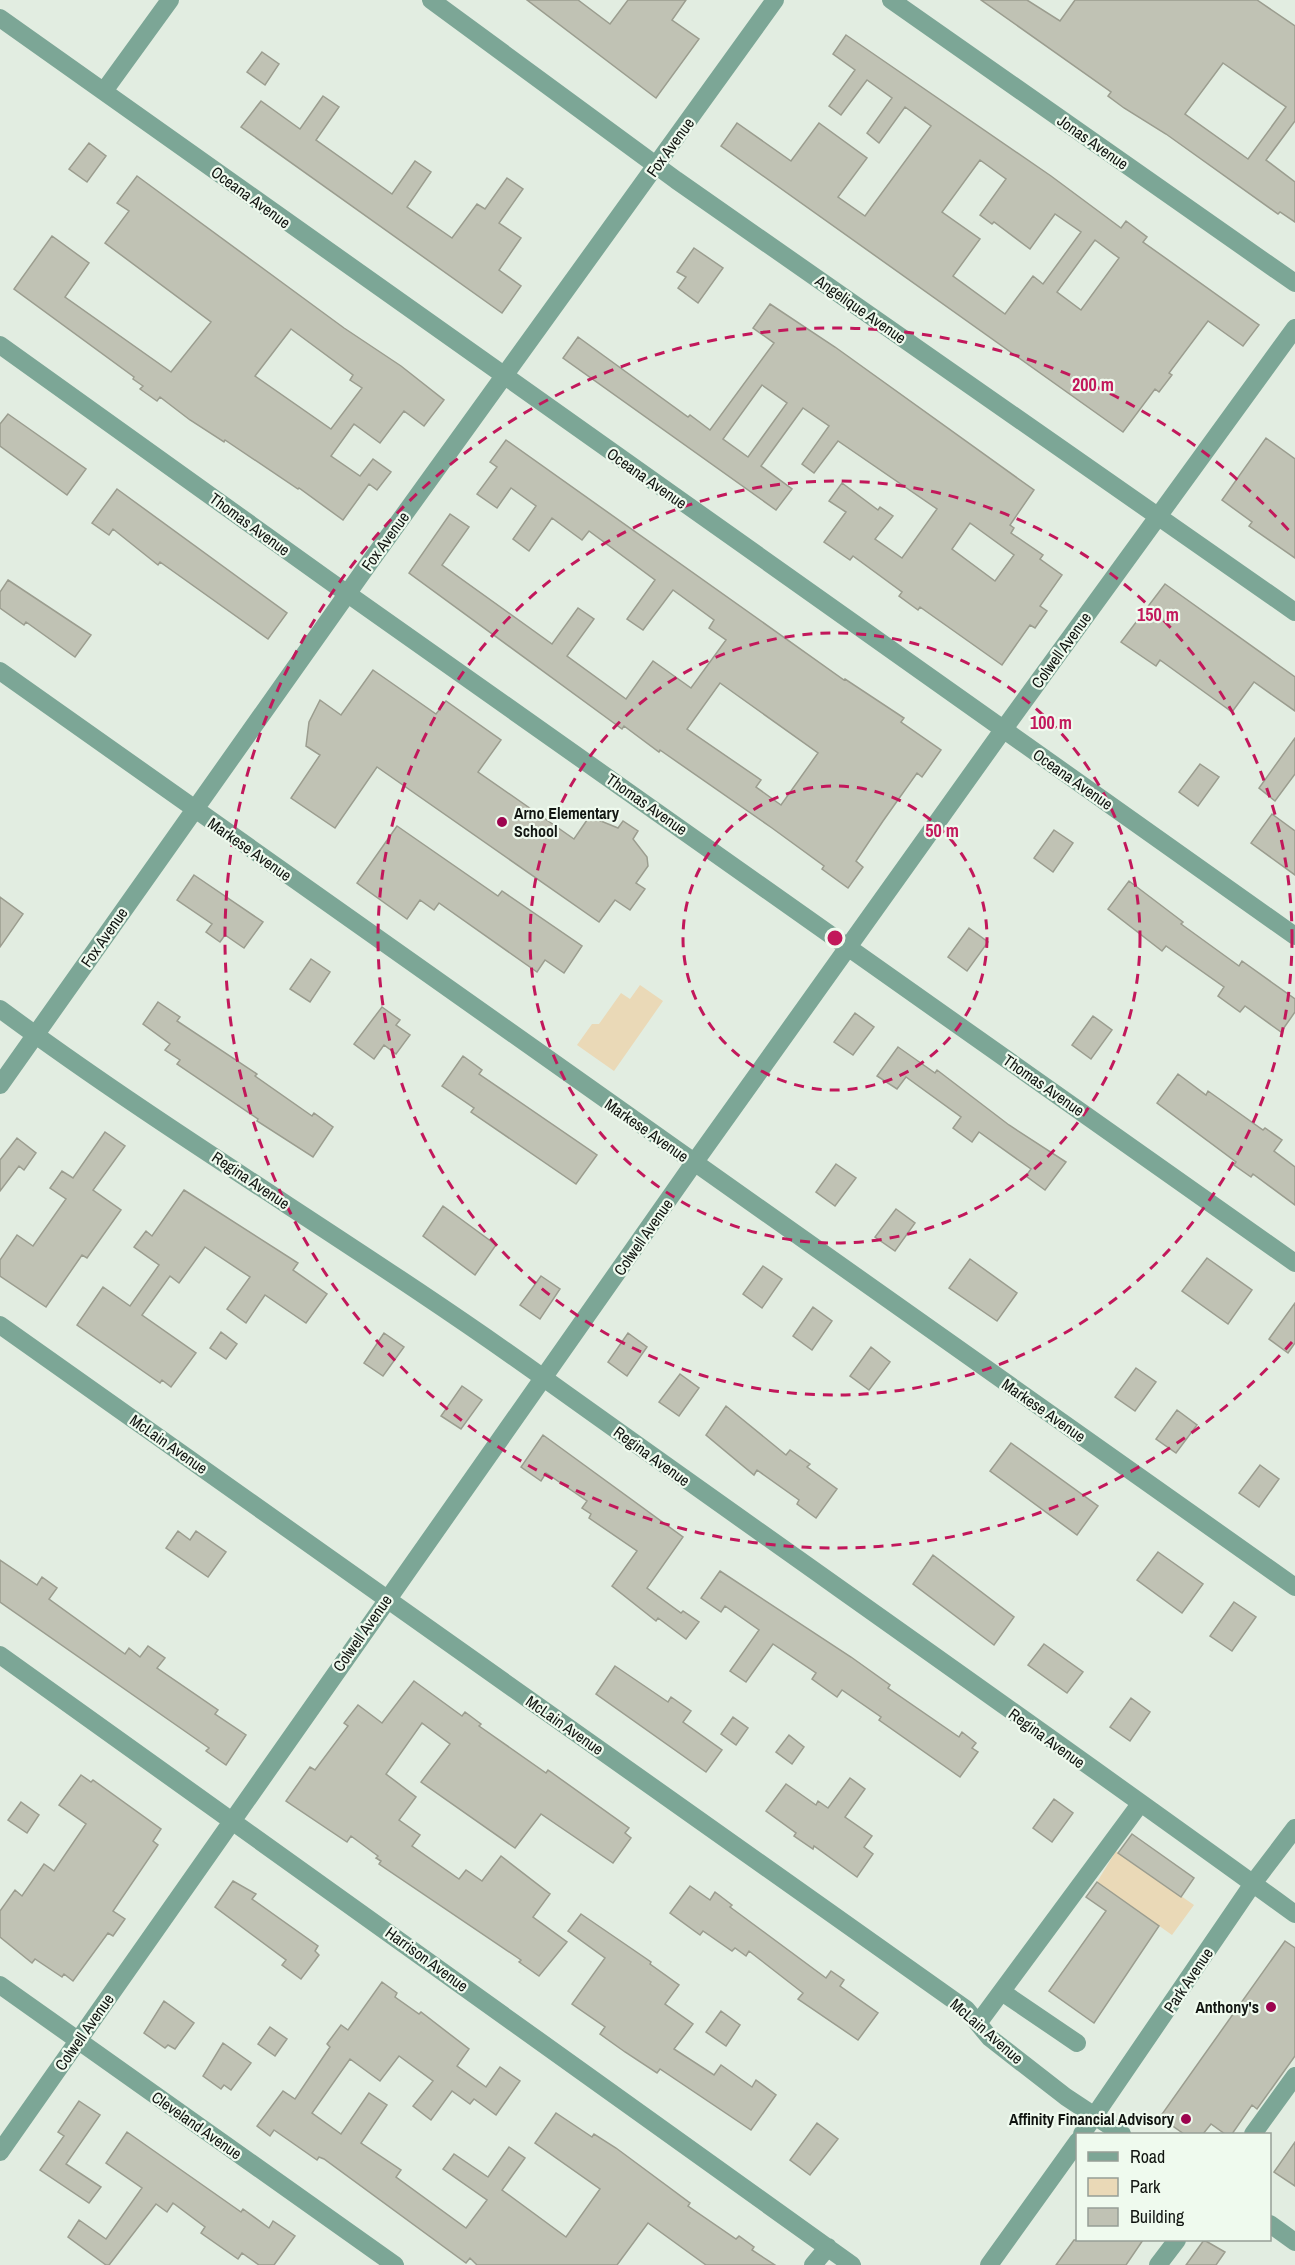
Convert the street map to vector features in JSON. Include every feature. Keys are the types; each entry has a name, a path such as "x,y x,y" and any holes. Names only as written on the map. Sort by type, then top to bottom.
{"street":[{"path":"104,92 170,0"},
{"name":"Angelique Avenue","path":"431,0 656,166 1295,612"},
{"name":"Fox Avenue","path":"0,1085 347,594 776,0"},
{"name":"Jonas Avenue","path":"891,0 1295,283"},
{"name":"Oceana Avenue","path":"0,18 503,377 1295,936"},
{"name":"Colwell Avenue","path":"0,2152 694,1163 1003,730 1295,328"},
{"name":"Thomas Avenue","path":"0,345 347,594 1295,1263"},
{"name":"Markese Avenue","path":"0,671 1295,1587"},
{"name":"Regina Avenue","path":"0,1009 544,1378 1140,1804 1254,1882 1295,1914"},
{"name":"McLain Avenue","path":"0,1325 966,2009 990,2038 1066,2097 1120,2133"},
{"name":"Harrison Avenue","path":"0,1655 852,2265"},
{"path":"979,2022 1140,1804"},
{"name":"Park Avenue","path":"1083,2133 1254,1882 1295,1828"},
{"name":"Cleveland Avenue","path":"0,1985 395,2265"},
{"path":"1002,1992 1077,2043"},
{"path":"1254,2133 1295,2076"},
{"path":"989,2265 1076,2142"},
{"path":"1271,2225 1295,2242"},
{"path":"1158,2265 1176,2241"},
{"path":"813,2265 828,2247"}],"green space":[{"path":"640,985 663,1001 614,1071 577,1045 592,1024 599,1024 621,993 630,999"},
{"path":"1116,1851 1194,1905 1172,1935 1097,1882"}],"building":[{"path":"527,0 578,0 610,24 628,0 686,0 672,20 699,39 656,98"},
{"path":"981,0 1027,0 1060,21 1075,0 1257,0 1295,26 1295,121 1266,160 1295,182 1295,222 1280,212 1278,214 1166,134 1124,108 1108,96 1111,92","holes":["1223,63 1286,107 1248,159 1185,114"]},
{"path":"846,35 1051,176 1121,228 1126,221 1147,237 1143,242 1259,325 1243,346 1208,321 1169,373 1172,375 1159,392 1155,389 1123,432 721,146 737,123 791,161 819,123 867,158 838,197 865,216 931,126 905,107 879,143 867,133 892,98 867,80 841,115 829,106 855,70 833,54","holes":["980,160 1006,179 980,215 992,224 994,222 1030,249 1055,214 1081,232 1043,284 1033,276 1005,314 953,276 980,239 942,212","1095,240 1119,258 1081,310 1057,292"]},
{"path":"262,52 279,64 265,85 247,72"},
{"path":"323,96 339,107 316,140 392,194 415,161 431,172 407,207 452,238 477,204 485,209 507,178 523,189 499,223 521,238 499,270 521,286 502,313 241,127 261,101 300,129"},
{"path":"89,143 106,156 87,182 69,169"},
{"path":"137,176 344,328 401,366 444,400 424,426 404,411 380,443 354,424 331,456 360,476 373,459 391,472 377,490 369,484 343,520 299,488 190,420 160,397 157,401 140,389 143,386 133,379 134,377 14,289 52,236 89,263 65,297 171,372 211,322 105,243 129,211 117,203","holes":["291,329 353,375 350,380 362,388 331,429 255,376"]},
{"path":"694,248 723,268 698,303 678,288 686,277 677,272"},
{"path":"770,304 835,347 1034,490 1010,525 1014,528 1011,533 1043,555 1040,559 1062,575 1040,606 1047,611 1035,628 1030,625 1002,665 920,607 918,610 899,596 902,592 853,556 850,560 824,542 846,512 829,501 842,483 878,510 880,507 893,516 875,539 902,558 937,509 838,441 814,473 802,464 829,426 803,408 761,466 792,489 776,510 563,358 578,337 688,417 690,415 710,430 774,343 753,328","holes":["762,385 787,403 748,457 723,439","970,523 1014,555 995,581 952,549"]},
{"path":"8,414 86,469 67,495 0,446 0,424"},
{"path":"1266,438 1295,459 1295,558 1249,526 1252,522 1222,500"},
{"path":"506,440 844,680 904,718 901,722 941,750 922,777 917,773 856,861 863,867 848,888 822,869 824,866 772,828 624,726 622,729 409,573 450,514 469,527 442,565 552,644 578,608 594,619 567,656 626,699 653,661 691,688 726,640 709,628 714,620 673,590 643,630 627,619 655,580 589,531 582,540 552,518 529,551 513,539 536,506 511,488 497,508 477,494 497,467 490,462","holes":["720,683 818,753 781,805 756,787 761,780 687,729"]},
{"path":"117,489 287,613 268,639 160,562 158,565 113,529 109,535 92,523"},
{"path":"8,580 91,635 75,657 26,622 24,625 0,608 0,592"},
{"path":"1165,584 1295,677 1295,711 1254,682 1232,712 1160,660 1156,666 1121,642"},
{"name":"Arno Elementary School","path":"373,670 436,714 446,701 501,740 478,772 574,839 587,820 596,819 618,828 623,821 638,831 633,839 647,857 648,866 636,883 645,889 630,910 615,900 599,922 377,767 335,828 291,798 320,755 306,746 309,722 320,700 341,715"},
{"path":"1295,738 1295,774 1275,801 1259,788"},
{"path":"1200,764 1219,777 1198,806 1179,792"},
{"path":"1272,814 1295,831 1295,875 1251,843"},
{"path":"397,826 498,896 502,891 582,946 564,973 545,960 537,972 439,903 434,910 420,900 407,919 357,883"},
{"path":"1054,830 1073,843 1053,872 1034,858"},
{"path":"194,875 263,922 244,948 225,935 220,942 206,932 212,924 177,900"},
{"path":"1129,881 1183,922 1181,924 1239,966 1242,961 1295,999 1295,1012 1281,1032 1245,1006 1240,1012 1218,996 1224,987 1166,946 1162,951 1108,909"},
{"path":"0,897 23,914 0,947"},
{"path":"969,928 988,942 967,971 948,957"},
{"path":"311,959 330,972 310,1002 290,989"},
{"path":"158,1002 180,1017 177,1021 257,1074 255,1076 312,1116 314,1113 333,1127 313,1157 257,1121 258,1119 177,1064 180,1060 165,1050 170,1044 143,1024"},
{"path":"382,1007 400,1020 396,1025 410,1035 396,1054 384,1045 374,1059 354,1044"},
{"path":"855,1013 874,1027 853,1055 834,1042"},
{"path":"1093,1016 1112,1030 1091,1059 1072,1045"},
{"path":"898,1047 935,1073 937,1070 1009,1125 1066,1162 1045,1190 1026,1176 1031,1169 979,1132 972,1142 953,1128 961,1117 906,1077 897,1089 877,1076"},
{"path":"463,1056 482,1070 479,1074 597,1155 576,1184 471,1112 474,1108 442,1086"},
{"path":"1178,1074 1206,1095 1208,1091 1263,1130 1265,1128 1282,1140 1274,1151 1295,1167 1295,1205 1253,1174 1251,1177 1234,1165 1236,1162 1157,1103"},
{"path":"105,1132 125,1146 93,1190 121,1210 87,1258 82,1255 46,1307 0,1276 0,1260 17,1235 33,1246 66,1199 50,1188 62,1171 73,1178"},
{"path":"17,1138 36,1153 24,1170 19,1166 0,1191 0,1160"},
{"path":"836,1164 856,1178 835,1206 816,1192"},
{"path":"184,1190 298,1263 293,1270 327,1294 306,1323 265,1295 246,1323 227,1309 250,1277 205,1247 179,1283 170,1276 142,1315 196,1353 171,1387 162,1380 160,1383 77,1325 103,1287 130,1306 159,1265 134,1247 146,1231 152,1236"},
{"path":"443,1206 496,1245 475,1275 423,1236"},
{"path":"896,1209 915,1223 895,1251 875,1237"},
{"path":"1207,1258 1252,1290 1228,1324 1182,1291"},
{"path":"970,1259 1017,1293 997,1321 949,1288"},
{"path":"763,1266 782,1279 762,1308 743,1294"},
{"path":"541,1276 560,1289 540,1319 520,1305"},
{"path":"1295,1303 1295,1343 1288,1353 1269,1339"},
{"path":"813,1307 832,1321 812,1350 793,1336"},
{"path":"221,1332 237,1344 226,1359 210,1348"},
{"path":"384,1333 404,1347 383,1376 364,1363"},
{"path":"628,1333 647,1347 627,1376 608,1362"},
{"path":"871,1347 890,1362 869,1390 850,1376"},
{"path":"1136,1368 1156,1382 1135,1411 1115,1397"},
{"path":"680,1374 699,1388 679,1416 659,1402"},
{"path":"462,1386 482,1400 461,1429 441,1416"},
{"path":"726,1406 786,1455 790,1450 810,1464 807,1467 837,1489 816,1518 797,1504 799,1500 757,1470 754,1475 706,1435"},
{"path":"1177,1410 1197,1425 1176,1453 1156,1439"},
{"path":"543,1435 683,1537 647,1588 681,1613 683,1611 699,1622 686,1639 658,1618 656,1621 612,1586 637,1551 589,1518 591,1514 582,1508 587,1501 546,1473 541,1481 521,1467"},
{"path":"1011,1443 1098,1506 1077,1535 990,1471"},
{"path":"1260,1465 1279,1479 1259,1507 1239,1493"},
{"path":"178,1531 190,1540 196,1531 226,1552 208,1577 166,1548"},
{"path":"1158,1552 1203,1584 1182,1613 1137,1580"},
{"path":"933,1555 1014,1617 994,1645 913,1584"},
{"path":"0,1560 37,1585 42,1577 57,1588 49,1599 125,1654 129,1648 140,1657 148,1646 165,1658 157,1668 218,1710 215,1714 246,1735 226,1765 206,1751 209,1748 0,1602"},
{"path":"720,1571 851,1657 890,1685 888,1688 959,1737 962,1732 976,1743 972,1748 978,1752 960,1777 879,1720 881,1717 842,1690 837,1697 812,1679 816,1673 773,1644 746,1682 730,1671 759,1630 725,1606 721,1612 701,1598"},
{"path":"1234,1602 1256,1617 1232,1651 1210,1636"},
{"path":"1044,1644 1083,1672 1067,1693 1028,1665"},
{"path":"615,1666 668,1702 671,1697 691,1711 683,1722 722,1750 706,1772 596,1694"},
{"path":"414,1681 462,1716 465,1712 481,1724 479,1726 546,1773 548,1770 629,1828 625,1833 631,1838 613,1863 541,1814 515,1848 421,1782 450,1744 422,1723 386,1774 416,1797 399,1820 420,1835 412,1846 459,1879 466,1870 482,1881 501,1856 550,1894 533,1917 567,1942 539,1976 519,1962 521,1960 379,1864 381,1861 376,1858 378,1856 351,1836 347,1842 286,1801 310,1767 315,1770 348,1726 344,1723 358,1705 382,1723"},
{"path":"1131,1698 1150,1712 1130,1741 1110,1727"},
{"path":"733,1717 748,1728 736,1745 721,1734"},
{"path":"789,1735 804,1747 792,1764 776,1752"},
{"path":"81,1775 91,1782 93,1780 161,1829 153,1841 158,1845 113,1911 125,1919 113,1936 108,1933 73,1981 64,1974 62,1977 35,1959 32,1963 0,1937 0,1911 15,1890 22,1896 44,1864 54,1871 86,1824 59,1805"},
{"path":"850,1778 865,1789 845,1817 872,1836 864,1847 873,1854 857,1877 814,1846 813,1849 794,1836 796,1833 766,1811 786,1784 816,1805 818,1801 828,1808"},
{"path":"1054,1799 1073,1813 1052,1842 1033,1828"},
{"path":"21,1802 39,1815 27,1833 8,1820"},
{"path":"1132,1834 1194,1878 1181,1897 1118,1853"},
{"path":"233,1881 256,1894 252,1899 318,1946 315,1951 319,1955 301,1979 282,1965 286,1960 215,1907"},
{"path":"1097,1882 1159,1926 1094,2023 1049,1991 1106,1911 1086,1897"},
{"path":"690,1886 710,1900 715,1892 732,1905 730,1907 826,1978 831,1971 844,1980 840,1986 878,2013 858,2040 798,1999 803,1993 749,1951 746,1956 735,1948 732,1951 703,1931 700,1935 670,1913"},
{"path":"581,1914 651,1962 650,1964 679,1985 665,2004 693,2024 674,2049 714,2075 721,2065 752,2087 756,2080 776,2095 751,2130 660,2069 657,2073 625,2052 600,2034 605,2027 572,2004 605,1958 568,1931"},
{"path":"1285,1941 1295,1948 1295,2056 1257,2109 1252,2105 1233,2133 1224,2133 1211,2124 1204,2133 1183,2133 1160,2117"},
{"path":"382,1982 397,1993 395,1997 419,2014 421,2012 469,2049 457,2066 486,2087 500,2067 520,2081 496,2115 474,2099 470,2104 452,2091 431,2120 413,2106 433,2081 399,2056 380,2081 350,2059 312,2113 341,2134 369,2093 387,2105 361,2143 401,2170 396,2177 466,2228 487,2200 443,2169 454,2154 488,2177 509,2147 525,2158 502,2190 566,2237 600,2189 535,2143 556,2113 592,2137 594,2134 616,2148 690,2203 688,2206 736,2239 739,2236 754,2247 752,2250 775,2265 706,2265 648,2223 617,2265 477,2265 470,2258 466,2263 324,2159 319,2157 317,2160 274,2130 270,2136 257,2126 283,2091 295,2099 330,2047 327,2044 341,2025 348,2030"},
{"path":"164,2001 194,2023 175,2049 168,2045 165,2048 144,2033"},
{"path":"721,2011 740,2025 726,2046 706,2032"},
{"path":"270,2027 287,2039 275,2056 258,2044"},
{"path":"223,2043 251,2063 231,2090 224,2085 221,2089 203,2076"},
{"path":"79,2101 100,2115 66,2164 101,2187 89,2203 40,2170 64,2136 58,2132"},
{"path":"817,2123 838,2139 810,2175 790,2160"},
{"path":"127,2132 241,2212 243,2209 269,2228 273,2221 295,2236 274,2265 259,2265 242,2253 238,2259 201,2233 205,2227 173,2203 167,2212 156,2204 109,2265 68,2237 79,2220 106,2239 142,2188 106,2163"},
{"path":"1295,2142 1295,2186 1274,2172"},
{"path":"1074,2240 1142,2241 1126,2265 1056,2265"},
{"path":"1203,2241 1225,2252 1216,2265 1186,2265"}],"place":[{"name":"Arno Elementary School","path":"502,822"},
{"name":"Anthony's","path":"1271,2007"},
{"name":"Affinity Financial Advisory","path":"1186,2119"}]}
